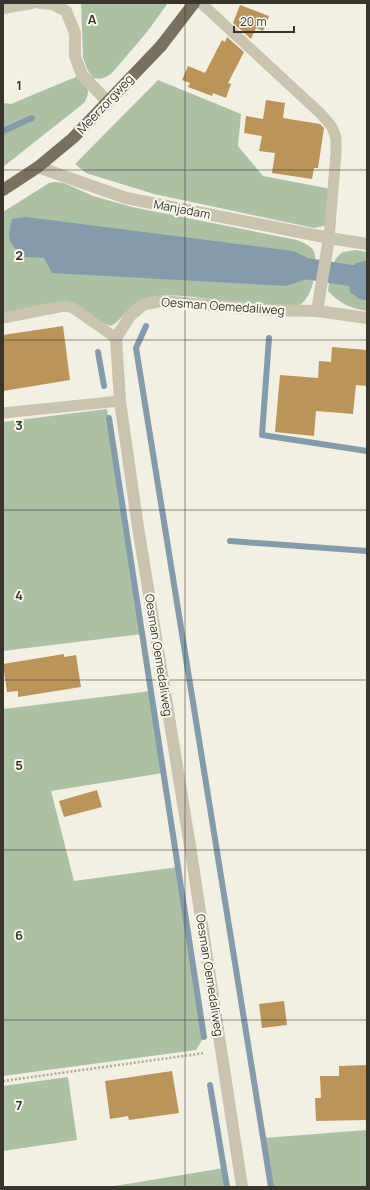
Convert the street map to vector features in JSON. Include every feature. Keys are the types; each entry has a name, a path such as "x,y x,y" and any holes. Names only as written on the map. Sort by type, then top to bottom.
{"main road":[{"name":"Meerzorgweg","path":"3,190 38,167 73,138 161,46 194,3"}],"street":[{"path":"3,8 32,3"},
{"path":"40,3 52,4 66,11 75,33 75,56 82,75 108,101"},
{"name":"Manjadam","path":"38,167 126,198 329,238 367,244"},
{"path":"318,306 329,238"},
{"name":"Oesman Oemedaliweg","path":"242,1187 190,845 138,527 120,400 116,338 130,316 143,305 162,301 268,310 318,306 367,318"}],"lane":[{"path":"201,3 321,114 332,127 336,138 336,153 329,238"},
{"path":"3,318 64,306 72,308 116,338"},
{"path":"3,413 120,400"}],"path":[{"path":"3,1081 222,1051"}],"green space":[{"path":"81,3 168,3 147,32 112,73 98,79 93,78 87,69 83,57"},
{"path":"78,76 86,85 88,91 88,95 84,103 3,167 3,103 11,104"},
{"path":"158,80 241,114 238,146 263,176 331,189 328,225 314,228 154,194 86,173 75,164"},
{"path":"49,183 64,183 93,196 132,207 297,240 312,248 315,256 316,263 314,280 308,296 299,305 283,306 188,296 158,296 136,304 111,326 67,302 3,314 3,212"},
{"path":"356,250 367,252 367,261 365,261 359,299 367,301 367,311 346,305 328,291 331,270 335,260 343,252"},
{"path":"107,409 142,634 3,651 3,422"},
{"path":"151,691 163,773 51,791 74,881 178,867 204,1037 196,1050 3,1076 3,709"},
{"path":"68,1077 77,1140 3,1151 3,1086"},
{"path":"367,1130 367,1187 271,1187 263,1138"},
{"path":"224,1168 227,1187 109,1187"}],"water":[{"path":"26,217 293,251 306,257 312,263 310,278 286,286 52,273 44,258 25,257 12,245 10,241 9,232 12,219"},
{"path":"367,261 367,301 359,299 350,292 349,285 350,273 355,264"}],"building":[{"path":"240,5 269,16 263,31 256,28 251,39 233,23"},
{"path":"227,37 244,52 228,83 231,84 226,98 213,93 212,96 188,87 190,83 182,80 188,66 205,73 222,40 225,42"},
{"path":"266,100 285,103 283,118 320,124 324,128 318,168 314,168 312,179 272,173 275,153 259,151 262,136 244,133 246,116 263,119"},
{"path":"63,326 70,380 3,391 3,335"},
{"path":"332,347 367,350 367,386 356,385 353,414 316,411 314,436 275,432 280,375 318,378 319,361 331,362"},
{"path":"64,654 64,657 76,655 81,687 18,697 18,691 7,692 3,664"},
{"path":"97,790 102,807 64,817 59,801"},
{"path":"284,1001 287,1025 262,1028 259,1004"},
{"path":"367,1065 367,1120 316,1121 315,1098 321,1098 320,1076 339,1076 339,1066"},
{"path":"172,1071 179,1113 129,1120 128,1116 110,1119 105,1081"}],"waterway":[{"path":"3,131 32,118"},
{"path":"283,265 367,278"},
{"path":"146,326 136,348 271,1187"},
{"path":"269,338 262,435 367,451"},
{"path":"98,352 104,386"},
{"path":"109,418 204,1037"},
{"path":"230,541 367,551"},
{"path":"210,1085 227,1187"}]}
